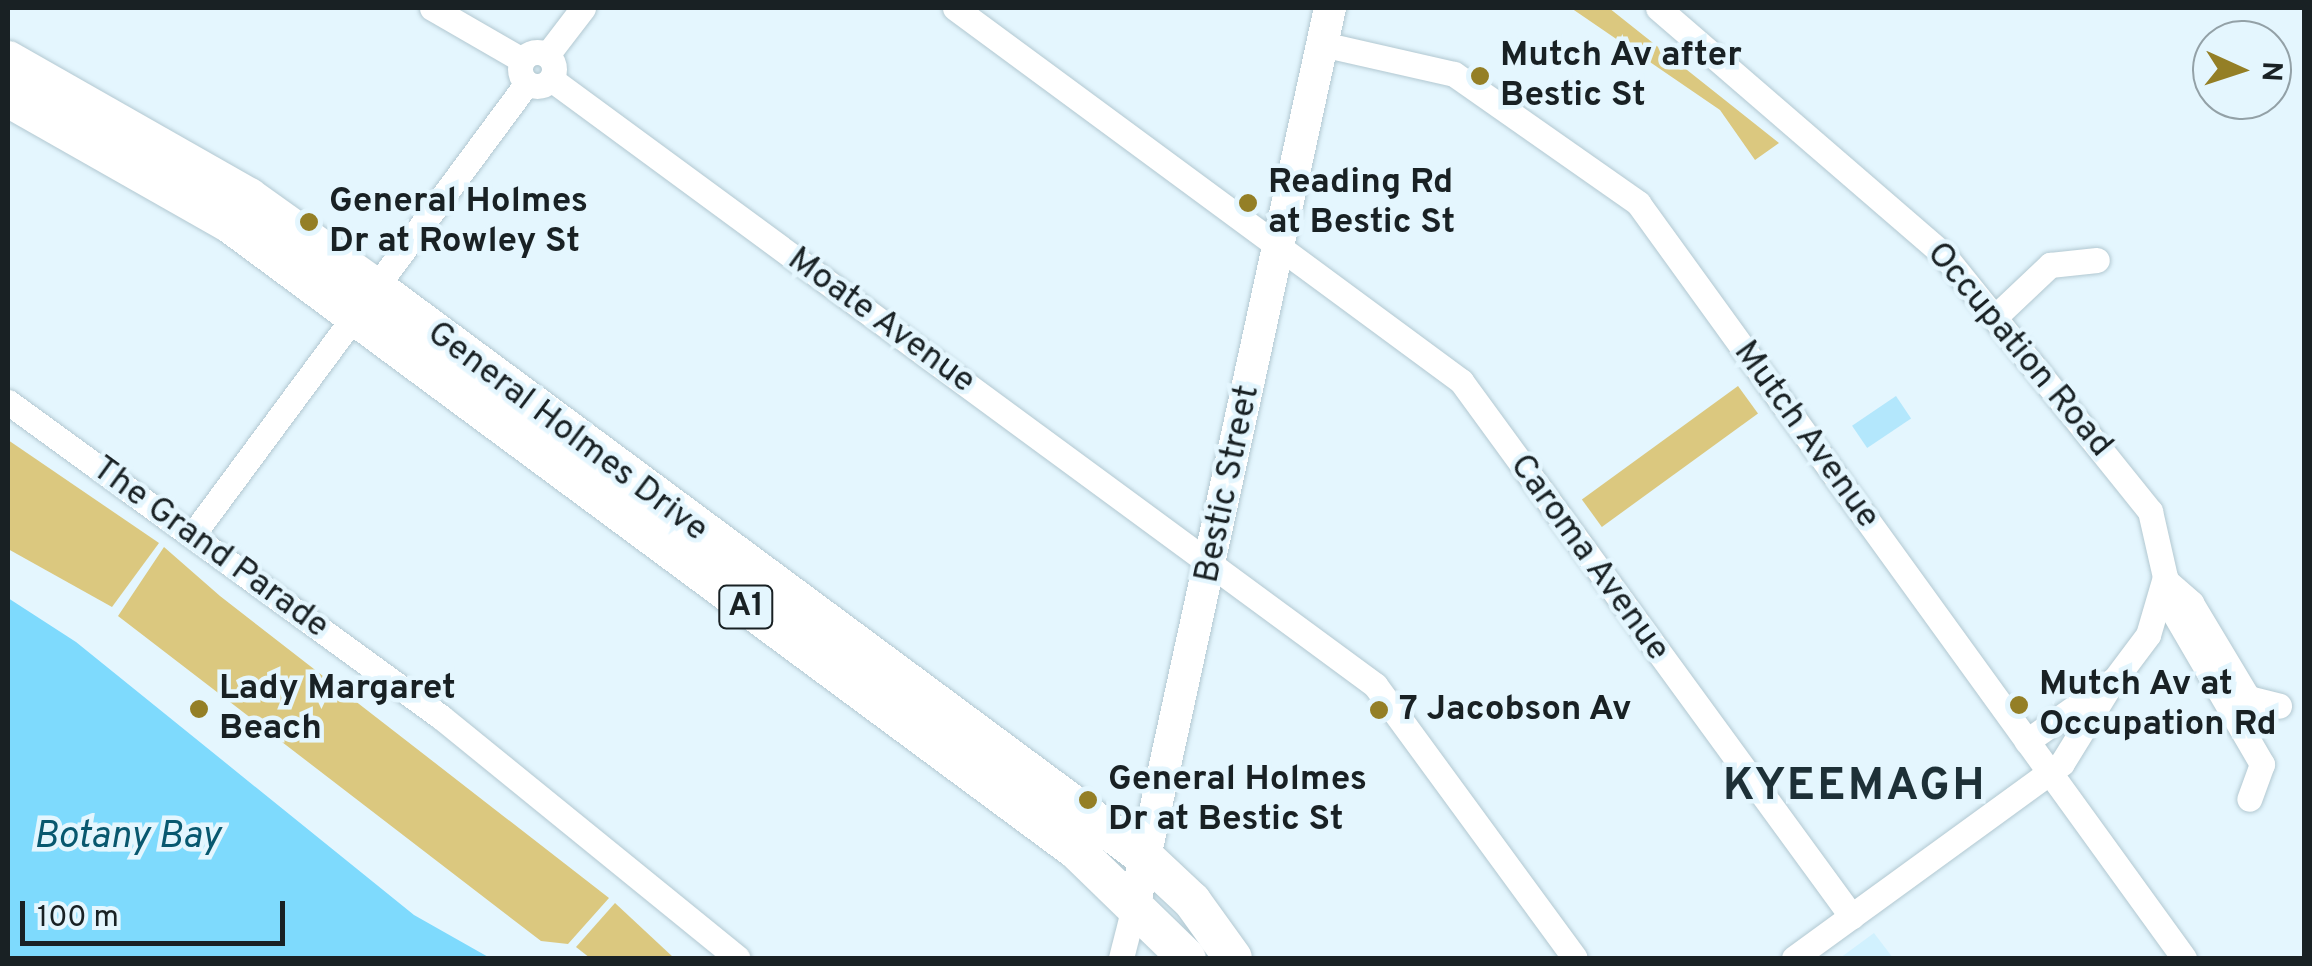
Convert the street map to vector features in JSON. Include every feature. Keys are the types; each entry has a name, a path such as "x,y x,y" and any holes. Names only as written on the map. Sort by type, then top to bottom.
{"highway":[{"name":"General Holmes Drive","path":"8,60 249,197 364,301 1077,851 1135,902 1187,958"},
{"name":"General Holmes Drive","path":"8,98 364,301 1148,860 1192,901 1233,958"}],"main road":[{"name":"Bestic Street","path":"1135,902 1148,860 1330,8"}],"street":[{"name":"Moate Avenue","path":"432,8 537,69 1375,685 1574,958"},
{"path":"194,533 584,8"},
{"name":"Caroma Avenue","path":"954,8 1460,381 1852,917"},
{"name":"Occupation Road","path":"1658,8 1944,255 2142,498 2162,544 2164,587"},
{"name":"Mutch Avenue","path":"1322,44 1454,74 1638,204 2184,958"},
{"path":"1995,317 2050,265 2097,260"},
{"name":"The Grand Parade","path":"8,402 194,533 440,717 738,958"},
{"path":"1794,958 2050,773 2148,635 2164,587"},
{"path":"2164,587 2191,603 2248,698 2278,706"},
{"path":"2164,587 2262,764 2249,799"},
{"path":"2027,741 2115,679"},
{"name":"Bestic Street","path":"1122,958 1135,902"}],"shaded area":[{"path":"1571,8 1609,8 1779,143 1755,160 1720,110"},
{"path":"1738,386 1758,414 1602,527 1582,499"},
{"path":"8,440 159,543 112,607 8,549"},
{"path":"164,547 220,596 609,898 568,944 541,941 118,616"},
{"path":"615,903 674,958 590,958 576,947"},
{"path":"1874,933 1893,958 1840,958"}],"water":[{"name":"Botany Bay","path":"8,598 76,642 414,915 490,958 8,958"}],"building":[{"path":"1896,396 1911,418 1867,448 1852,426"}],"place":[{"name":"Mutch Av after Bestic St","path":"1480,76"},
{"name":"Reading Rd at Bestic St","path":"1248,203"},
{"name":"General Holmes Dr at Rowley St","path":"309,222"},
{"name":"Mutch Av at Occupation Rd","path":"2019,705"},
{"name":"Lady Margaret Beach","path":"199,709"},
{"name":"7 Jacobson Av","path":"1379,710"},
{"name":"General Holmes Dr at Bestic St","path":"1088,800"}],"district":[{"name":"KYEEMAGH","path":"1855,788"}]}
